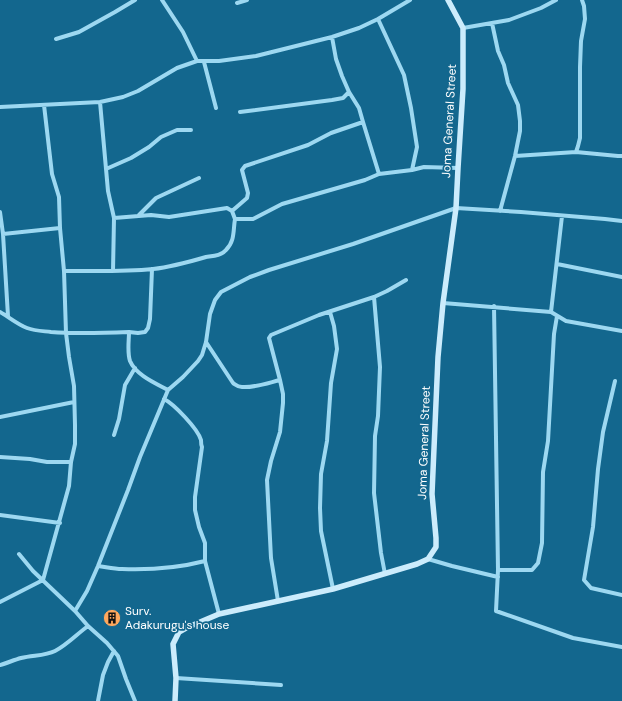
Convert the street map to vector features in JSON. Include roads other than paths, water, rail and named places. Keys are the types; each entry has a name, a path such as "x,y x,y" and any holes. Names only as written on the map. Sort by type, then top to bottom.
{"street":[{"path":"56,39 79,32 135,0"},
{"path":"162,0 183,32 197,61"},
{"path":"237,2 247,0"},
{"path":"0,107 100,102 112,100 138,91 177,68 197,61 219,62 256,56 332,38 378,19 410,0"},
{"name":"Joma General Street","path":"428,559 436,547 432,494 438,357 443,303 456,208 463,89 463,28 448,0"},
{"path":"463,28 509,20 556,0"},
{"path":"576,152 580,138 581,41 585,19 582,0"},
{"path":"378,19 404,75 417,147 412,170"},
{"path":"492,23 498,51 504,65 508,83 518,105 520,121 520,132 515,156 500,211"},
{"path":"332,38 336,59 349,92 359,108 379,174"},
{"path":"204,62 216,108"},
{"path":"240,112 343,98 349,92"},
{"path":"100,102 108,191 114,218 113,271"},
{"path":"0,602 43,580 69,486 71,462 75,444 74,386 66,333 59,197 52,174 44,104"},
{"path":"232,211 247,198 248,193 242,170 245,166 308,145 331,133 363,122"},
{"path":"106,169 131,158 149,147 161,137 177,130 191,130"},
{"path":"515,156 576,152 622,156"},
{"path":"235,219 253,219 282,204 365,180 379,174 424,167 458,168"},
{"path":"139,215 156,198 199,178"},
{"path":"64,271 152,269 221,254 227,249 233,238 235,219 232,211 227,208 169,217 139,215 114,218"},
{"path":"75,611 87,591 98,566 168,390 183,377 202,355 206,342 210,314 215,300 221,292 250,277 268,270 353,244 456,208 622,221"},
{"path":"0,212 3,234 8,316"},
{"path":"551,312 562,216"},
{"path":"3,234 60,228"},
{"path":"556,264 622,277"},
{"path":"0,312 26,327 36,330 66,333 146,332 150,319 152,269"},
{"path":"278,601 271,558 267,480 280,432 283,394 269,338 271,335 319,315 374,297 406,280"},
{"path":"374,297 380,367 378,416 375,443 374,493 385,574"},
{"path":"443,303 494,306 551,312 566,321 622,331"},
{"path":"494,306 498,570 496,611 573,638 622,647"},
{"path":"330,312 334,326 337,349 331,383 327,441 321,474 320,508 321,531 333,589"},
{"path":"498,570 532,570 538,563 542,543 543,472 548,441 554,334 557,316"},
{"path":"129,332 129,354 135,368 143,376 168,390"},
{"path":"206,342 233,383 238,386 253,386 280,380"},
{"path":"114,435 119,419 125,385 135,368"},
{"path":"615,380 598,469 593,527 584,580 591,588 622,594"},
{"path":"164,399 180,412 194,428 201,439 202,447 195,497 195,510 205,543 205,561 219,614"},
{"path":"0,417 74,402"},
{"path":"0,457 47,462 71,462"},
{"path":"0,515 60,523"},
{"path":"19,554 33,571 75,611 118,656 135,701"},
{"path":"175,701 176,678 173,644 179,632 219,614 333,589 417,564 428,559 498,577"},
{"path":"98,566 122,569 147,569 176,567 205,561"},
{"path":"0,665 57,650 88,626"},
{"path":"98,701 103,674 114,651"},
{"path":"176,678 281,685"}],"place":[{"name":"Surv. Adakurugu's house","path":"112,618"}]}
